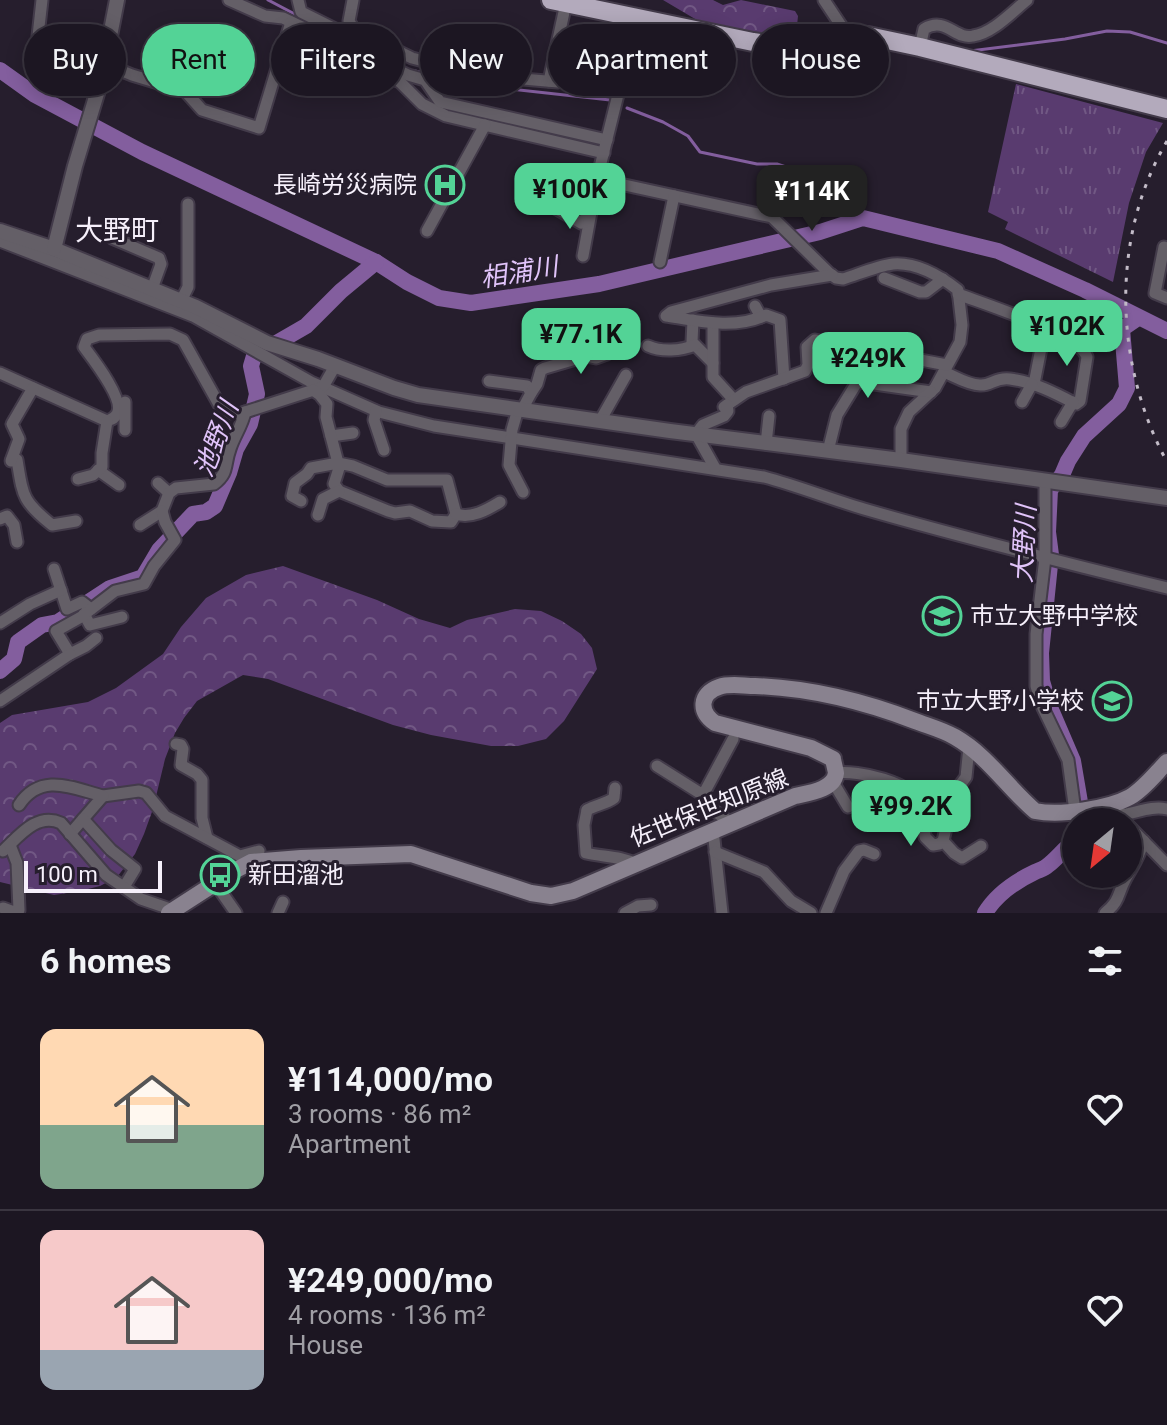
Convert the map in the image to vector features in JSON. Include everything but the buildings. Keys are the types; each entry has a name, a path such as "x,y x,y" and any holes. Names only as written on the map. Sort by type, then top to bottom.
{"highway":[{"path":"559,2 752,42"},
{"path":"889,40 1167,109"}],"main road":[{"name":"佐世保世知原線","path":"171,912 245,860 411,854 531,893 551,896 573,891 795,796 821,790 834,777 833,759 811,748 715,723 706,717 703,707 705,699 712,690 725,685 778,687 832,694 876,706 954,736 983,757 1035,811 1062,812"},
{"name":"佐世保世知原線","path":"1113,808 1131,797 1167,762"}],"street":[{"path":"39,24 42,0"},
{"path":"112,24 117,0"},
{"path":"231,0 265,16 283,18 295,24"},
{"path":"298,0 301,12 320,24"},
{"path":"349,24 353,0"},
{"path":"824,0 840,24"},
{"path":"920,47 924,29 930,26 939,24 968,37 974,36 991,28 1027,0"},
{"path":"404,56 477,75 553,81 559,2"},
{"path":"583,256 597,179 637,18"},
{"path":"126,76 185,91 202,110 259,128 291,22"},
{"path":"404,73 425,80 440,102 607,140"},
{"path":"404,86 429,109 446,116 604,153"},
{"path":"54,249 96,96"},
{"path":"427,231 485,125"},
{"path":"597,179 772,217 830,274 843,279 896,264 919,268 958,290 962,325 960,342 935,388 909,412 901,429 901,460"},
{"path":"526,191 581,223 591,212"},
{"path":"660,262 674,196"},
{"path":"181,301 188,287 188,204"},
{"path":"0,231 54,249 181,301 263,350 318,389 376,411 434,426 764,477 860,508 1167,588"},
{"path":"112,238 159,258 161,264 152,289"},
{"path":"0,241 193,316 263,350 286,348 418,395 1167,498"},
{"path":"1167,248 1164,247 1155,293 1167,298"},
{"path":"784,379 780,320 758,311 754,321 726,324 666,316 671,312 771,285 830,274"},
{"path":"884,278 920,292 926,292 943,279"},
{"path":"728,404 746,392 805,371 808,365 807,347 815,340 946,368 980,386 996,379 1007,379 1033,384 1076,404 1080,401 1087,357 1079,346 1045,328 958,294"},
{"path":"693,320 692,342 713,363"},
{"path":"696,434 703,425 724,416 728,411 728,404 713,377 713,323"},
{"path":"1023,402 1033,384 1045,328"},
{"path":"0,373 107,421 115,418 119,402 84,347 87,339 99,335 170,334 183,340 221,408 239,414 318,389 335,366"},
{"path":"648,346 655,350 686,349 695,345"},
{"path":"523,492 509,465 511,438 520,410 537,384 541,370 586,356 596,358 614,349"},
{"path":"600,421 626,375"},
{"path":"107,381 111,378 126,404 125,430"},
{"path":"489,381 527,386 531,393"},
{"path":"828,451 837,415 856,384 860,382 931,392"},
{"path":"33,388 12,424 19,439 11,455 17,460 23,493 35,511 52,525 76,521"},
{"path":"301,501 292,496 295,483 311,468 338,463 387,480 447,480 456,514 451,522 432,521 410,511 388,511 339,491 334,484 339,468 338,463 325,413 327,404 318,389"},
{"path":"1061,422 1073,402"},
{"path":"140,525 162,511 169,493 176,488 218,482 226,470 228,453 251,411"},
{"path":"376,411 374,420 384,450"},
{"path":"766,444 769,416"},
{"path":"78,479 93,475 102,467 107,421"},
{"path":"331,436 353,433"},
{"path":"696,434 715,468"},
{"path":"98,470 119,485"},
{"path":"1045,480 1045,558 1036,634 1036,686 1068,760 1075,808"},
{"path":"158,483 169,493"},
{"path":"318,515 323,499 339,491"},
{"path":"456,514 464,516 486,511 500,502"},
{"path":"70,654 56,631 115,591 144,584 175,540 162,511"},
{"path":"0,519 7,516 14,525 17,542"},
{"path":"54,569 67,609 82,602 90,625 122,617"},
{"path":"0,623 30,604 61,590"},
{"path":"0,701 96,638"},
{"path":"703,795 733,739"},
{"path":"176,744 183,749 181,765 202,780 202,818 207,838"},
{"path":"848,807 834,777 847,772 869,775 894,784 912,793 921,804 925,837 933,845 939,844 943,841 954,793 966,777 969,747"},
{"path":"657,766 703,795 709,807 731,823"},
{"path":"20,836 23,819 17,803 43,785 56,785 103,796 139,791 146,793 165,816 245,860 259,851"},
{"path":"587,810 614,798 615,788"},
{"path":"70,834 103,796"},
{"path":"587,810 616,807"},
{"path":"1142,810 1156,807 1167,809"},
{"path":"587,810 584,825 586,853 626,858 636,864"},
{"path":"3,908 14,912 19,910 17,863 6,848 31,825 52,819 61,823 106,875 141,899 171,912"},
{"path":"83,819 111,850 135,869 124,887"},
{"path":"713,830 722,913"},
{"path":"943,841 962,858 981,846"},
{"path":"1105,913 1120,896 1124,880 1135,865 1144,841 1167,865"},
{"path":"826,913 844,871 859,851 874,854"},
{"path":"715,852 764,872 791,901 811,913"},
{"path":"215,883 236,913"},
{"path":"625,913 638,906 651,905"}],"green space":[{"path":"663,0 713,0 723,5 741,0 795,11 798,16 797,24 752,24 752,34 736,32 736,24 704,24"},
{"path":"1016,84 1163,123 1146,152 1129,203 1113,282 1005,229 1008,222 988,212"},
{"path":"283,566 450,628 467,620 515,609 541,611 581,634 592,648 597,669 564,721 546,739 518,746 491,746 431,735 393,725 268,679 243,675 197,701 184,718 165,759 144,834 135,854 117,877 100,886 54,895 0,882 0,723 12,715 88,702 116,688 163,654 206,598 246,575"}],"waterway":[{"path":"268,0 314,24"},
{"path":"970,51 1107,31 1130,32 1167,43"},
{"name":"相浦川","path":"0,70 35,95 142,152 376,262 439,298 471,303 599,284 820,232 863,218 998,251 1167,331"},
{"path":"415,71 475,85 610,100"},
{"path":"627,108 688,136 700,152 792,169 818,184 863,218"},
{"name":"池野川","path":"0,671 14,659 18,642 42,625 58,622 110,588 143,577 159,550 193,514 206,512 215,506 236,449 250,424 257,394 251,366 254,356 306,326 376,262"},
{"name":"大野川","path":"1080,802 1073,761 1042,681 1041,653 1051,555 1048,532 1050,490 1084,436 1119,404 1127,388 1122,329 1138,318"},
{"name":"大野川","path":"985,913 1007,889 1046,867 1062,852"}],"railway":[{"path":"1167,141 1148,179 1136,218 1128,259 1126,301 1129,343 1137,384 1149,424 1167,462"}],"place":[{"name":"長崎労災病院","path":"445,185"},
{"name":"市立大野中学校","path":"942,616"},
{"name":"市立大野小学校","path":"1112,701"},
{"name":"新田溜池","path":"220,875"}],"district":[{"name":"大野町","path":"117,230"}]}
